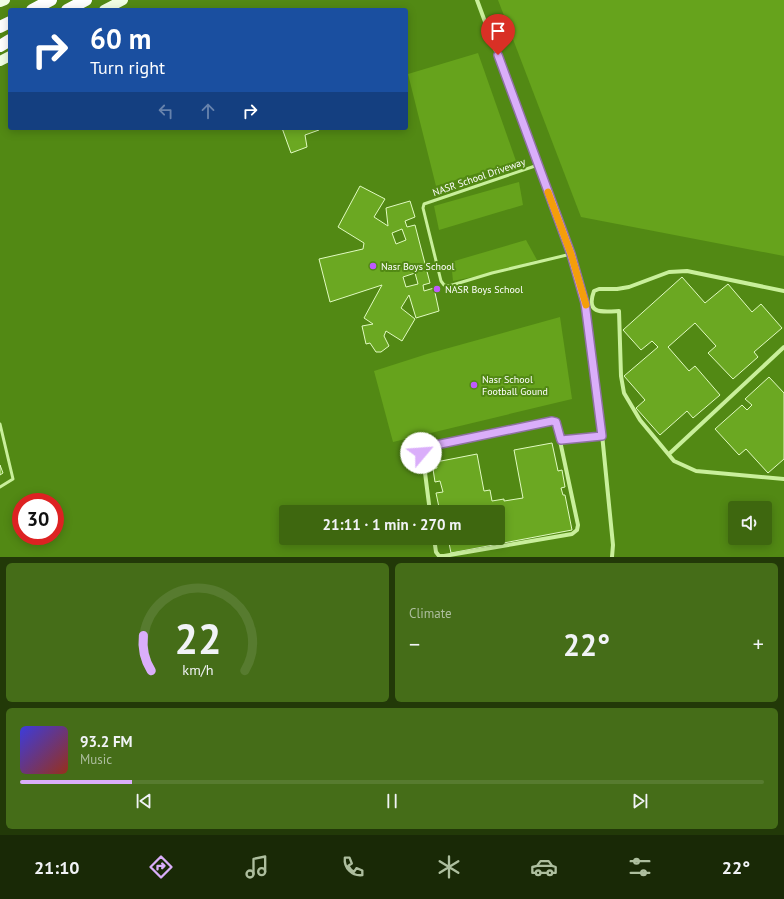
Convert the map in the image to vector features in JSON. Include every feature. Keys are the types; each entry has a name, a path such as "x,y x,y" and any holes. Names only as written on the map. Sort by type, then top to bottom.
{"highway":[{"path":"35,8 51,0"},
{"path":"71,8 86,0"}],"main road":[{"path":"0,2 5,0"},
{"path":"108,8 123,0"}],"street":[{"path":"477,0 571,254 585,303 602,436 612,557"},
{"path":"784,291 687,271 669,272 642,284 629,287 599,289 594,291 593,301 594,308 600,312 619,311 620,376 624,393 640,420 674,461 696,471 784,479"},
{"path":"585,303 593,301"},
{"path":"668,454 784,347"},
{"path":"429,505 422,449 552,421 556,422 578,525 577,530 572,534 444,556 439,556 436,552 435,545"},
{"path":"561,440 602,436"}],"lane":[{"name":"NASR School Driveway","path":"538,166 424,204 423,208 441,281 444,285 449,286 492,273 571,254"},
{"path":"0,424 13,479 0,487"}],"green space":[{"path":"498,0 784,0 784,256 581,217"},
{"path":"478,53 516,161 436,186 408,74"},
{"path":"519,182 523,205 439,230 434,206"},
{"path":"526,240 537,260 492,273 453,281 451,262"},
{"name":"Nasr School Football Gound","path":"560,317 572,399 393,442 374,371 427,354"}],"building":[{"path":"283,130 319,130 305,135 307,147 291,153"},
{"name":"Nasr Boys School","path":"360,186 385,199 374,217 388,226 386,208 410,201 415,217 405,221 407,227 415,225 430,283 423,285 424,291 434,288 439,311 416,318 409,295 401,308 415,319 402,341 386,331 384,336 389,346 381,352 376,352 370,343 366,344 362,326 373,324 364,318 382,285 330,302 319,259 363,249 364,243 338,227","holes":["402,229 406,240 396,244 392,233","415,273 418,284 406,287 403,277"]},
{"path":"682,277 705,303 728,284 752,312 761,304 782,328 754,352 758,357 733,379 708,353 716,346 695,323 668,347 689,371 695,366 720,395 693,418 687,411 660,435 636,408 645,400 624,376 658,347 652,341 641,350 623,330"},
{"path":"769,377 784,393 784,459 768,473 746,449 739,455 715,429 742,405 747,410 752,405 745,399"},
{"path":"552,443 558,471 562,470 565,487 561,488 563,495 565,495 572,530 505,543 505,505 439,505 436,493 443,492 440,481 435,482 433,469 437,468 436,462 477,454 484,491 490,490 492,501 523,498 514,450"},
{"path":"0,465 3,473 0,475"},
{"path":"449,545 493,545 451,553"}],"slow traffic":[{"path":"548,192 571,254 586,305"}],"place":[{"name":"Nasr Boys School","path":"373,266"},
{"name":"NASR Boys School","path":"437,289"},
{"name":"Nasr School Football Gound","path":"474,385"}],"route":[{"path":"421,453 422,449 426,447 552,421 556,422 558,426 561,440 602,436 585,303 571,254 498,55"}]}
